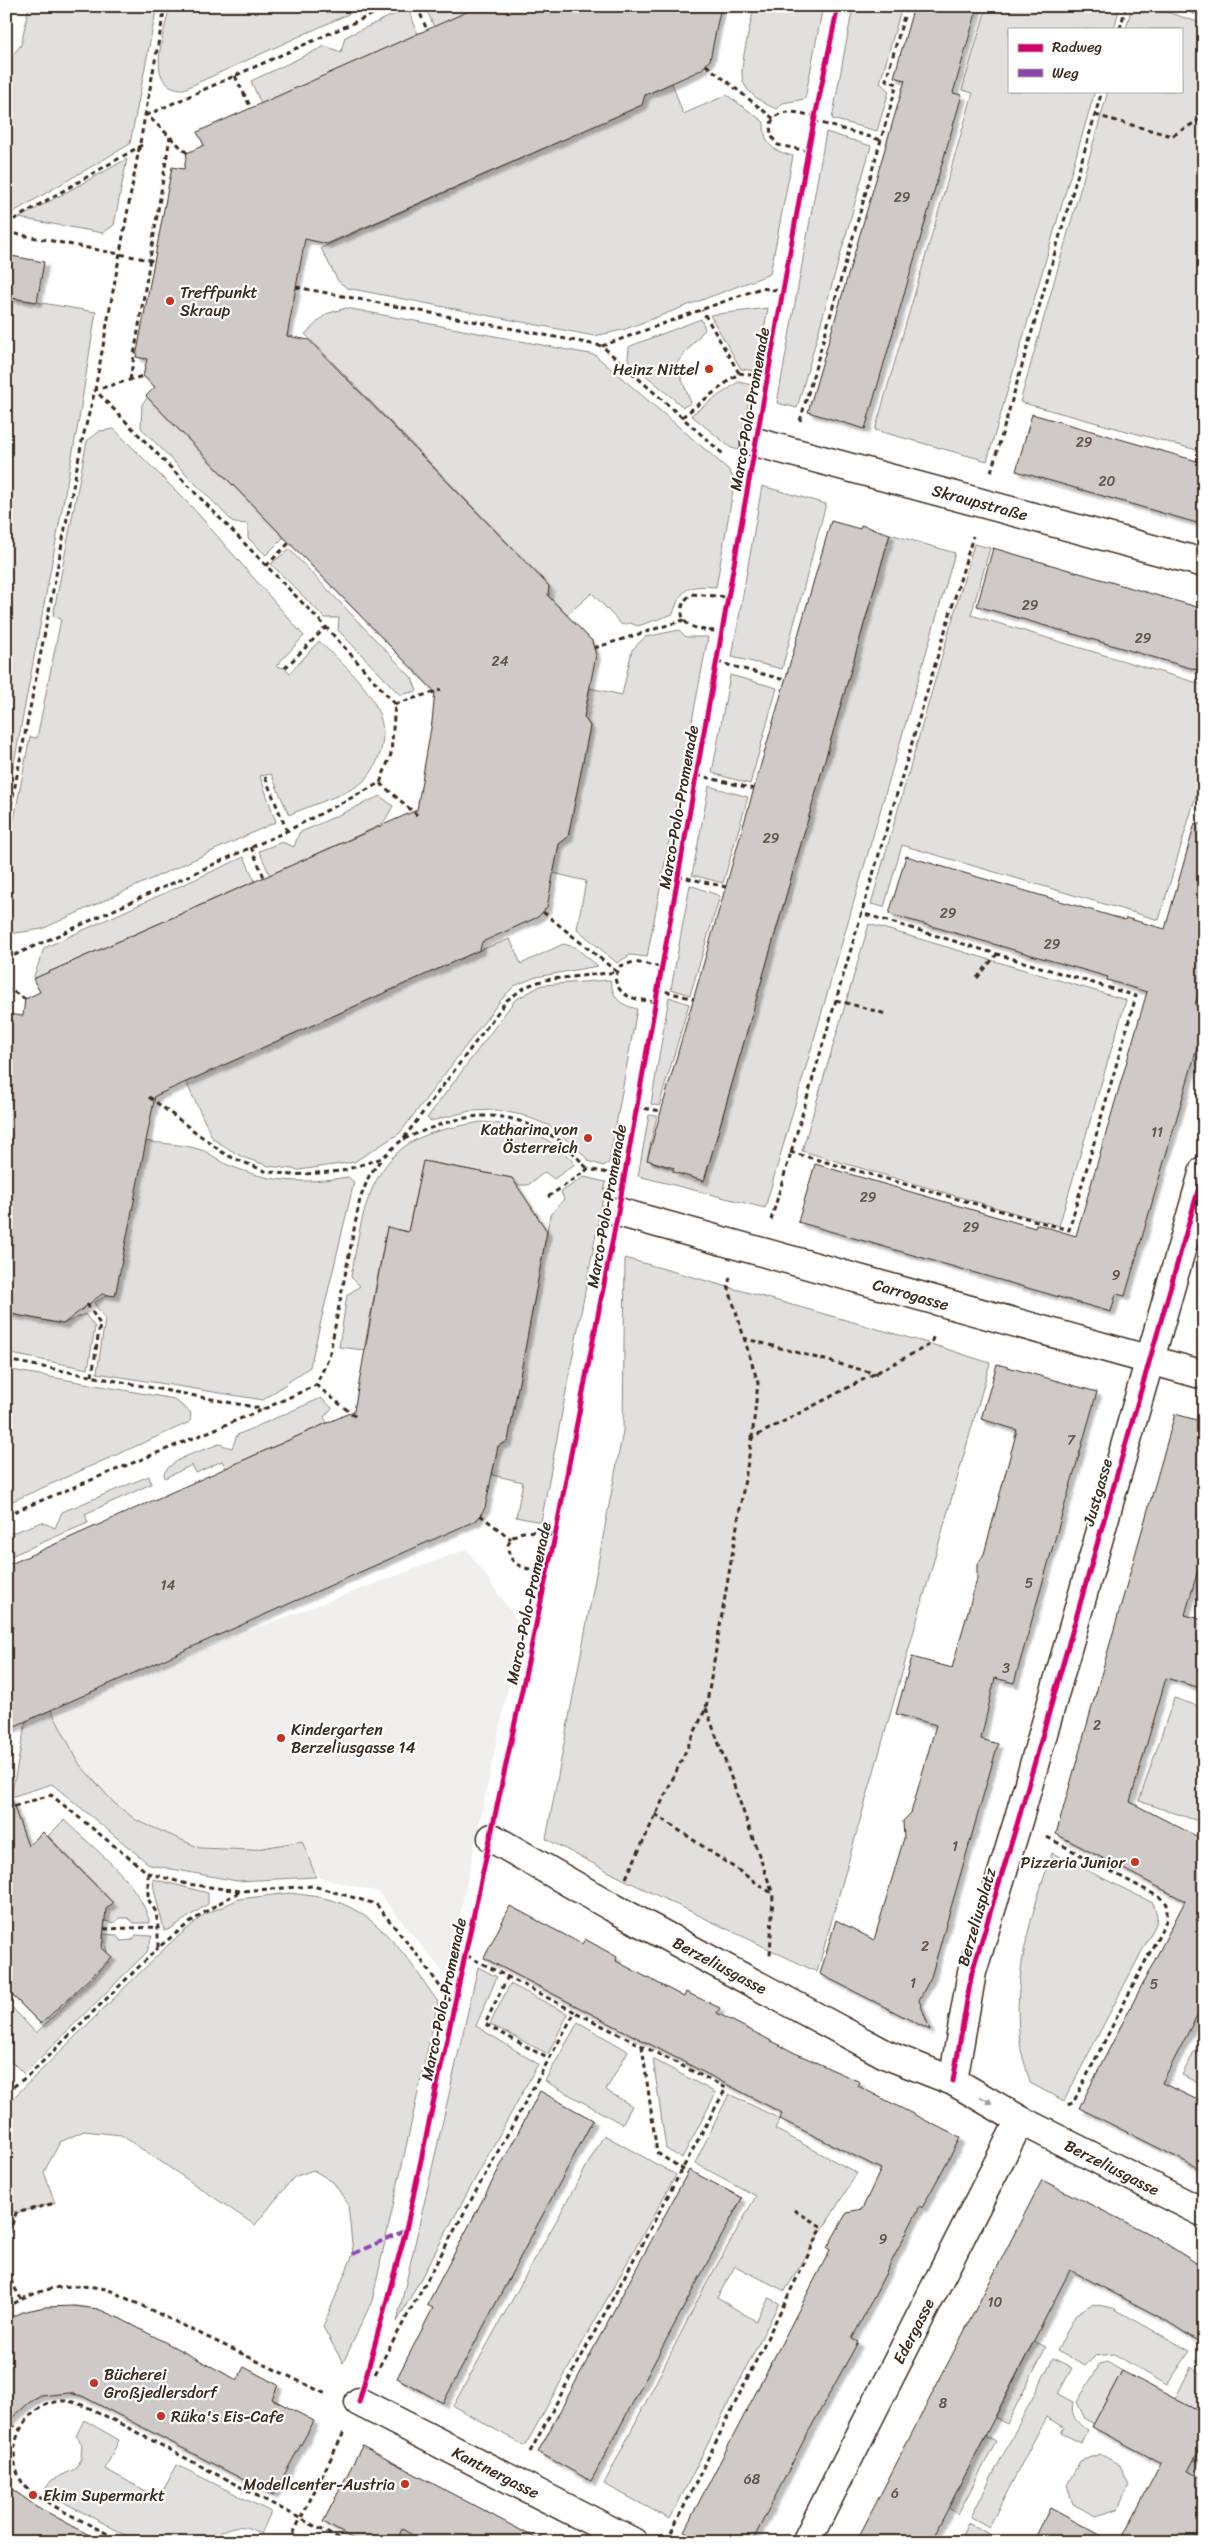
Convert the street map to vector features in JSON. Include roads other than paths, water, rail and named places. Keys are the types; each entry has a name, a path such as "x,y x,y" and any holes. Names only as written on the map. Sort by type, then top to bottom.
{"street":[{"name":"Skraupstraße","path":"753,453 791,450 1204,563"},
{"name":"Justgasse","path":"1018,1821 1148,1359 1204,1170"},
{"name":"Carrogasse","path":"618,1212 1204,1375"},
{"name":"Berzeliusplatz","path":"953,2081 972,1972 1018,1821"},
{"name":"Berzeliusgasse","path":"492,1838 612,1907 887,2055 953,2081"},
{"path":"953,2081 1020,2120"},
{"name":"Berzeliusgasse","path":"1020,2120 1204,2213"},
{"name":"Edergasse","path":"806,2542 1020,2120"},
{"name":"Kantnergasse","path":"359,2402 633,2542"}],"place":[{"name":"Treffpunkt Skraup","path":"170,301"},
{"name":"Heinz Nittel","path":"709,369"},
{"name":"Katharina von Österreich","path":"588,1138"},
{"name":"Kindergarten Berzeliusgasse 14","path":"281,1738"},
{"name":"Pizzeria Junior","path":"1135,1862"},
{"name":"Bücherei Großjedlersdorf","path":"94,2383"},
{"name":"Rüka's Eis-Cafe","path":"161,2416"},
{"name":"Modellcenter-Austria","path":"405,2484"},
{"name":"Ekim Supermarkt","path":"33,2495"}]}
